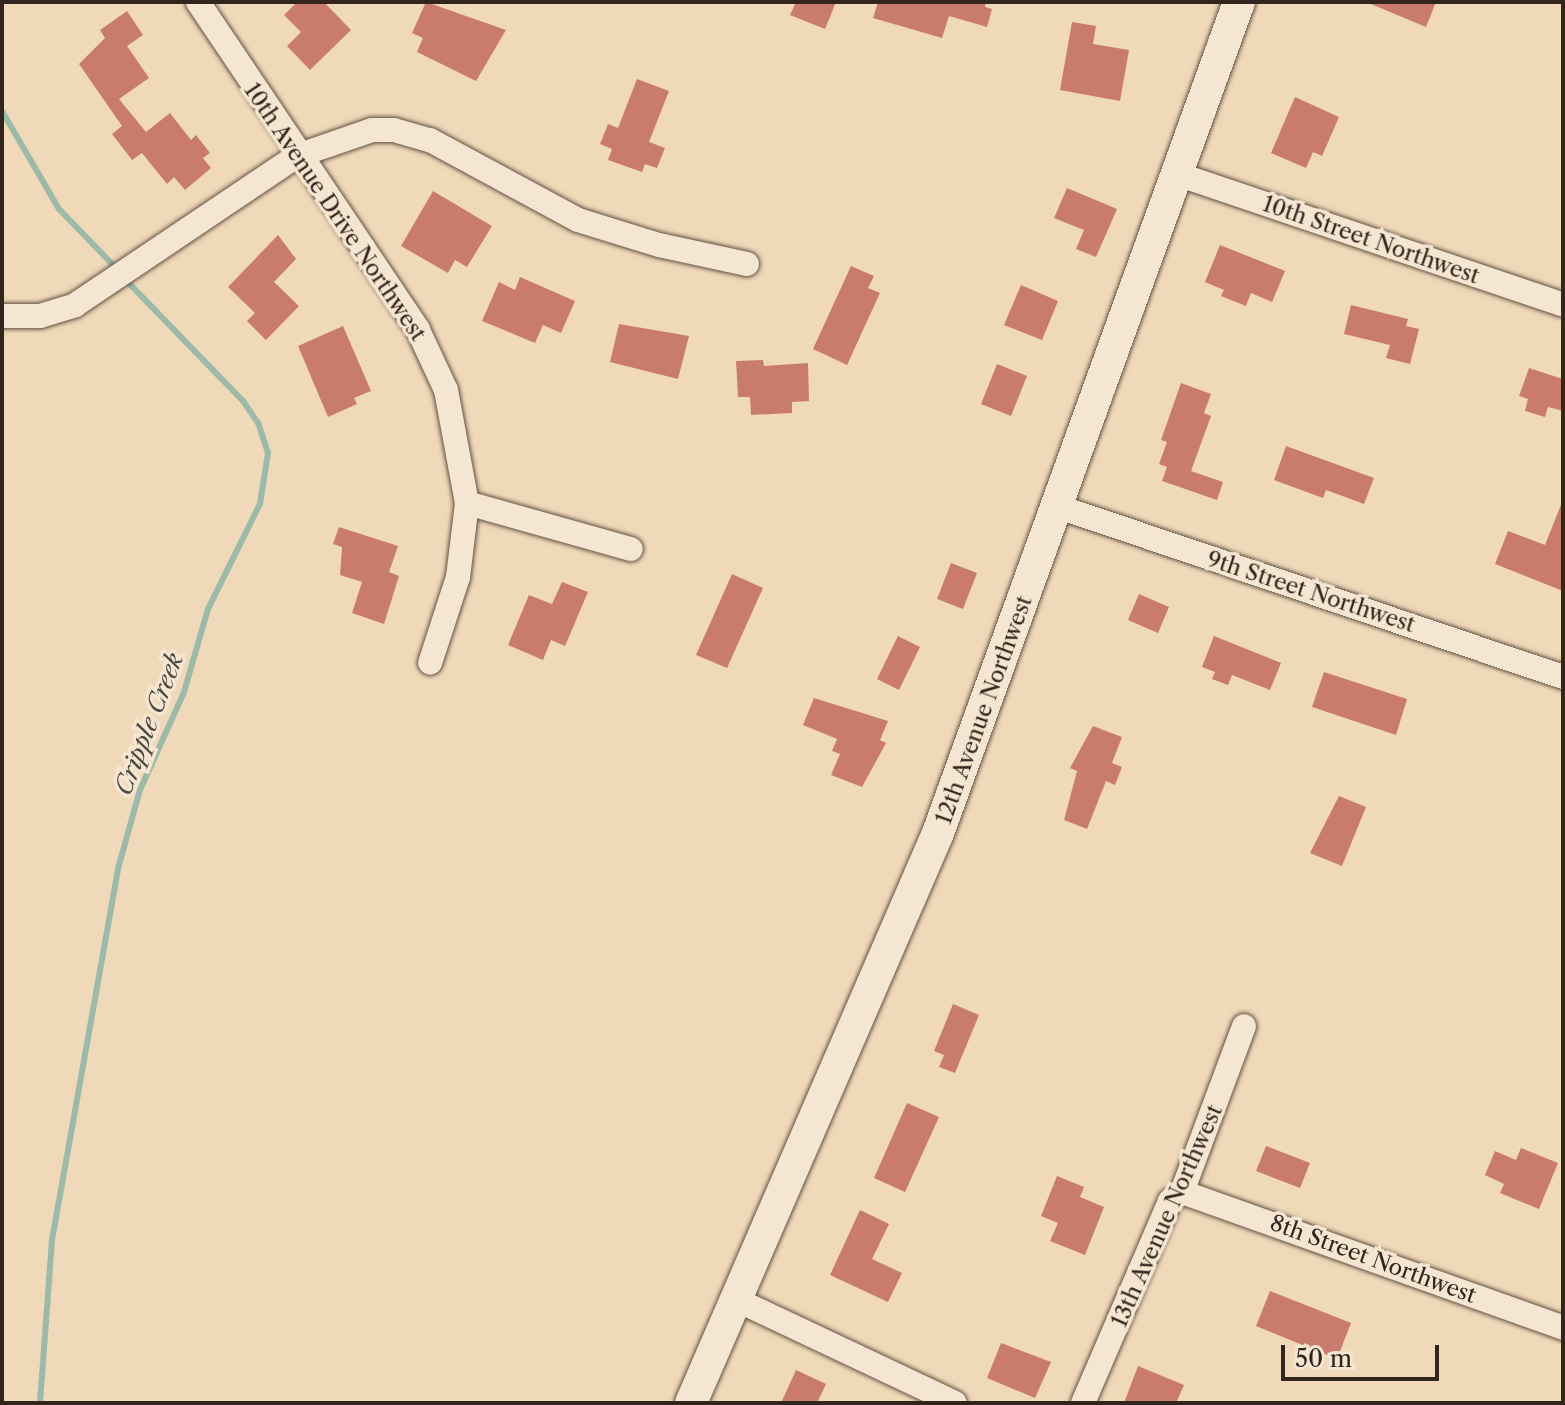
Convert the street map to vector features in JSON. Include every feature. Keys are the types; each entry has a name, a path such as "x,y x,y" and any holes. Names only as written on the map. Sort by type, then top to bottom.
{"main road":[{"name":"12th Avenue Northwest","path":"691,1403 938,833 1180,175 1239,2"}],"street":[{"name":"10th Avenue Drive Northwest","path":"198,2 297,156 426,345 456,422 467,503 458,577 430,663"},
{"path":"2,316 40,316 84,301 297,156 372,130 409,133 578,220 659,245 747,264"},
{"name":"10th Street Northwest","path":"1180,175 1563,305"},
{"path":"467,503 631,549"},
{"name":"9th Street Northwest","path":"1059,507 1563,677"},
{"name":"13th Avenue Northwest","path":"1083,1403 1170,1201 1182,1192 1244,1026"},
{"name":"8th Street Northwest","path":"1182,1192 1563,1328"},
{"path":"735,1299 955,1403"}],"building":[{"path":"297,2 324,2 351,30 310,70 287,46 301,32 284,15"},
{"path":"426,2 506,30 476,81 417,52 423,38 412,33"},
{"path":"796,2 836,2 825,29 790,15"},
{"path":"878,2 986,2 985,7 992,9 987,27 949,16 942,38 873,18"},
{"path":"1366,2 1436,2 1426,27"},
{"path":"127,11 143,35 127,46 149,78 119,99 146,132 170,113 191,140 196,135 210,153 203,158 211,168 185,190 174,177 167,184 142,153 132,160 112,134 122,126 79,64 105,38 100,30"},
{"path":"1072,22 1096,26 1093,44 1129,50 1120,101 1060,90"},
{"path":"637,79 669,91 649,142 665,148 657,168 645,164 642,172 608,160 612,149 600,144 608,124 618,128"},
{"path":"1295,97 1339,117 1322,156 1313,152 1306,168 1271,153"},
{"path":"1067,188 1117,209 1096,257 1076,249 1084,230 1054,218"},
{"path":"433,191 492,226 467,267 455,260 448,273 401,246"},
{"path":"278,235 296,259 274,282 299,306 266,340 247,321 255,313 228,287"},
{"path":"1220,245 1285,271 1272,302 1251,293 1246,306 1221,296 1224,290 1205,282"},
{"path":"851,266 874,276 868,288 880,293 847,365 813,349"},
{"path":"520,277 575,301 561,333 543,325 535,343 482,321 499,282 515,290"},
{"path":"1021,285 1058,301 1042,340 1004,325"},
{"path":"1351,305 1408,319 1406,326 1419,329 1410,364 1386,358 1390,345 1344,334"},
{"path":"619,324 689,336 678,379 610,362"},
{"path":"343,326 371,391 354,398 357,404 328,417 298,346"},
{"path":"763,360 764,366 808,363 809,401 792,402 792,413 751,415 750,397 738,397 736,361"},
{"path":"997,364 1027,376 1011,416 981,404"},
{"path":"1529,368 1563,379 1563,411 1548,407 1545,417 1525,411 1528,399 1519,396"},
{"path":"1181,383 1211,394 1204,413 1211,416 1191,471 1223,482 1217,500 1162,481 1167,467 1159,464 1167,442 1161,440"},
{"path":"1286,446 1374,478 1364,504 1326,490 1323,498 1274,480"},
{"path":"1562,502 1563,591 1495,564 1508,531 1545,545"},
{"path":"339,527 398,546 389,572 399,576 384,624 352,613 362,582 340,575 342,547 333,544"},
{"path":"951,563 977,573 963,609 937,599"},
{"path":"732,574 763,588 727,668 696,655"},
{"path":"562,582 588,592 565,646 551,640 543,660 508,645 529,595 552,604"},
{"path":"1139,594 1169,607 1158,633 1128,620"},
{"path":"898,636 920,647 899,690 877,679"},
{"path":"1214,636 1281,663 1270,690 1232,675 1228,685 1212,679 1215,672 1202,667"},
{"path":"1324,672 1407,699 1396,735 1312,707"},
{"path":"814,698 888,721 880,740 886,743 862,787 831,775 840,754 832,751 837,739 803,725"},
{"path":"1093,726 1122,737 1112,763 1122,767 1115,785 1106,781 1087,829 1064,820 1077,771 1070,768"},
{"path":"1339,796 1366,807 1342,866 1310,853"},
{"path":"953,1004 979,1015 955,1073 939,1067 944,1055 934,1051"},
{"path":"907,1103 939,1117 905,1192 874,1178"},
{"path":"1266,1146 1310,1163 1300,1188 1256,1171"},
{"path":"1521,1148 1558,1163 1539,1209 1500,1193 1504,1184 1485,1175 1495,1151 1516,1160"},
{"path":"1057,1176 1084,1187 1080,1197 1104,1207 1085,1255 1050,1241 1058,1223 1041,1216"},
{"path":"860,1210 889,1224 872,1259 902,1273 888,1302 830,1275"},
{"path":"1270,1291 1351,1323 1337,1359 1256,1326"},
{"path":"1001,1343 1051,1362 1035,1398 987,1378"},
{"path":"1138,1366 1184,1385 1176,1403 1124,1403"},
{"path":"796,1370 826,1384 817,1403 781,1403"}],"waterway":[{"name":"Cripple Creek","path":"2,111 59,209 117,269"},
{"name":"Cripple Creek","path":"40,1403 52,1240 119,865 140,790 184,692 208,609 260,504 268,453 258,423 243,401 124,278"}]}
